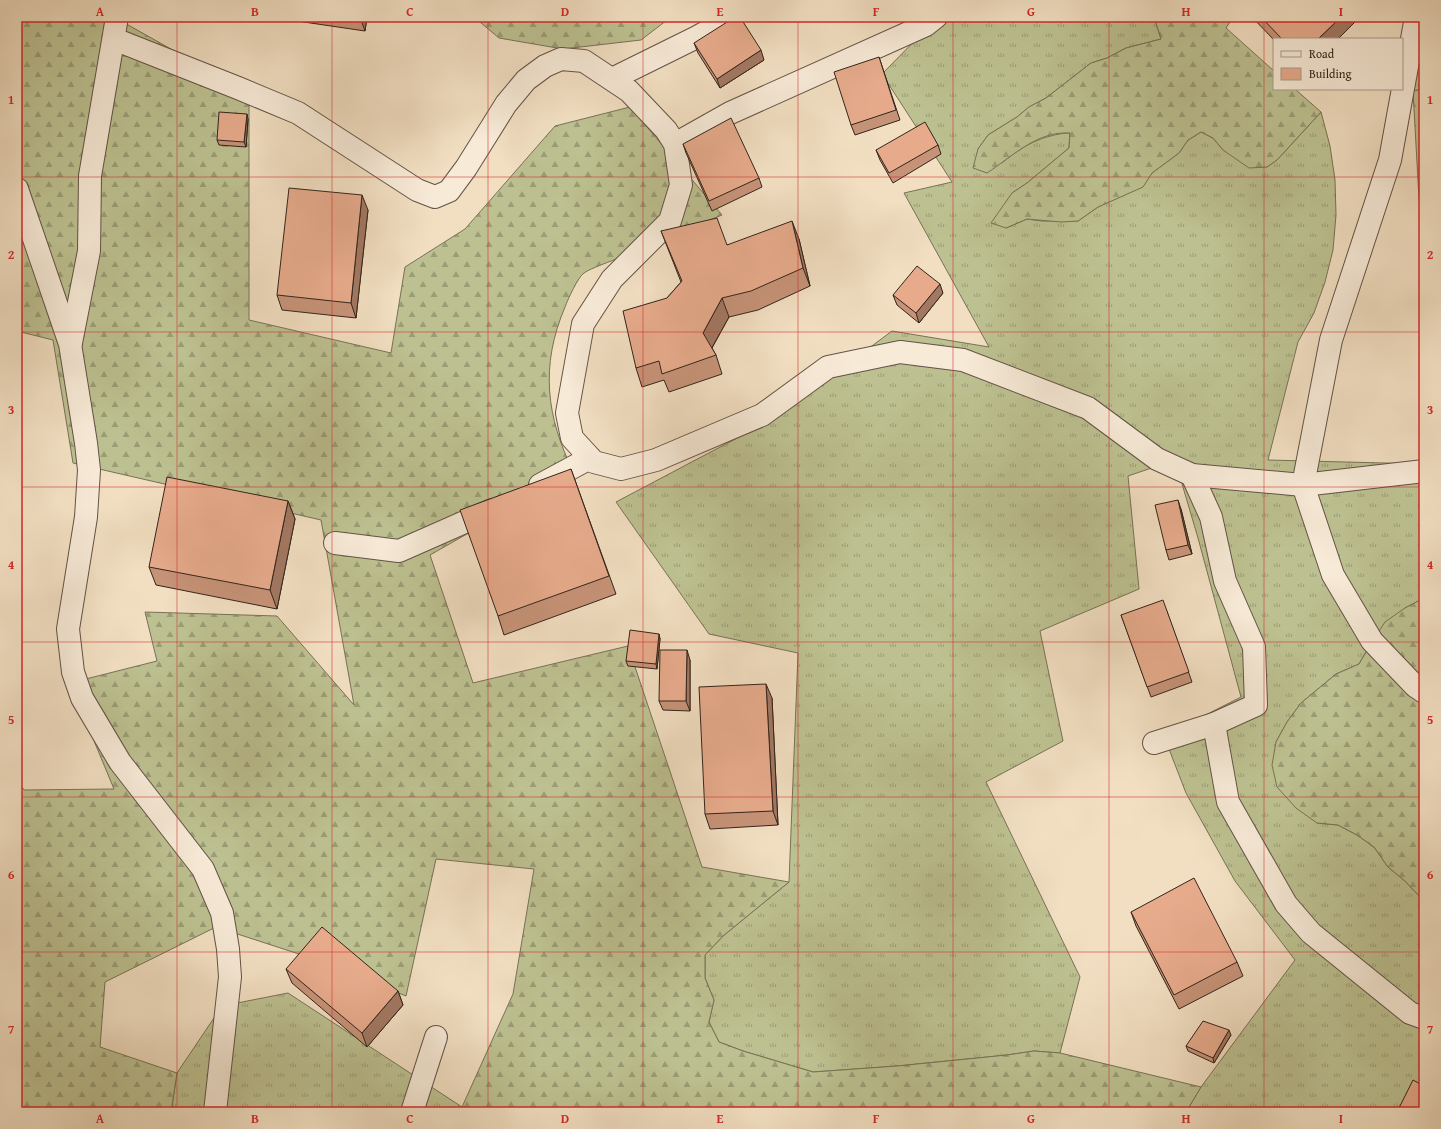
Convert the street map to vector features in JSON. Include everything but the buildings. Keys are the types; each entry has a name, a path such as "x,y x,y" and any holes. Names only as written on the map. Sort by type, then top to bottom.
{"street":[{"path":"70,344 89,251 90,176 117,17"},
{"path":"612,79 697,37 733,17"},
{"path":"675,144 730,113 926,25 936,17"},
{"path":"1403,88 1416,17"},
{"path":"114,39 298,113 417,190 435,197 449,191 466,168 506,104 526,80 545,66 561,59 584,61 629,91 666,130 675,144 681,185 670,221 612,279 583,324 567,413 572,438 594,462 621,469 656,460 762,415 828,367 900,352 963,360 1088,408 1157,459 1192,475 1303,485 1424,471"},
{"path":"1403,90 1390,160 1331,340 1303,485 1334,575 1372,641 1415,686 1424,692"},
{"path":"17,189 70,344 86,443 89,470 86,517 68,629 73,672 82,698 120,762 203,869 222,913 228,949 230,978 215,1112"},
{"path":"335,543 399,551 517,498 590,458"},
{"path":"1154,743 1214,724 1256,705 1254,647 1225,581 1211,517 1192,475"},
{"path":"1214,724 1228,802 1286,904 1311,933 1410,1013 1424,1018"},
{"path":"412,1112 436,1037"}],"green space":[{"path":"17,17 114,17 249,93 249,320 391,353 405,267 465,229 555,126 630,107 722,215 596,267 582,275 568,299 557,329 549,371 552,411 557,432 574,473 430,555 473,683 628,646 702,867 789,882 723,936 705,955 705,978 714,1000 709,1022 719,1042 743,1051 813,1072 897,1066 1034,1051 1060,1053 1201,1087 1186,1112 466,1112 462,1107 513,994 534,869 436,859 406,996 305,956 216,927 105,982 100,1047 177,1073 171,1112 17,1112 17,780 24,790 114,789 70,683 157,661 145,612 277,616 354,705 321,520 73,463 53,340 17,331"},
{"path":"474,17 671,17 641,40 563,49 499,38"},
{"path":"938,17 1154,17 1161,39 1126,48 1107,58 1091,63 1046,98 1029,107 1017,117 988,135 978,149 1002,163 1025,146 1042,138 1070,133 1069,148 1027,183 1012,193 1006,228 1027,219 1041,221 1078,221 1098,207 1143,186 1152,173 1179,153 1188,140 1201,132 1213,138 1223,150 1267,167 1277,160 1321,112 1330,146 1335,180 1336,215 1333,250 1325,282 1314,313 1298,342 1268,460 1424,464 1424,598 1405,608 1372,642 1359,664 1336,674 1301,703 1287,722 1276,742 1317,823 1338,825 1357,835 1374,847 1388,867 1405,881 1421,898 1424,899 1424,1075 1400,1112 1186,1112 1201,1087 1295,960 1235,881 1186,793 1164,736 1241,697 1198,538 1175,460 1128,476 1139,589 1040,631 1063,741 986,782 1080,977 1060,1053 1034,1051 897,1066 813,1072 743,1051 719,1042 709,1022 714,1000 705,978 705,955 723,936 789,882 798,653 709,634 616,502 775,418 892,331 989,347 904,193 952,182 882,74"},
{"path":"1154,17 1233,17 1226,28 1273,70 1273,90 1296,90 1321,112 1277,160 1267,167 1249,168 1223,150 1213,138 1201,132 1188,140 1179,153 1152,173 1143,187 1098,207 1078,221 1061,222 1027,219 1006,228 991,223 1012,193 1027,183 1069,148 1070,133 1058,133 1036,140 1016,152 987,173 973,168 978,149 988,135 1017,117 1029,107 1046,98 1091,63 1107,58 1126,48 1161,39"},
{"path":"1424,17 1424,89 1413,91"},
{"path":"1424,89 1424,198 1419,199 1413,91"},
{"path":"1424,598 1424,899 1421,898 1405,881 1388,867 1374,847 1357,835 1338,825 1317,823 1296,808 1277,787 1272,765 1276,742 1287,722 1301,703 1336,674 1359,664 1385,622 1405,608"},
{"path":"288,993 462,1107 466,1112 171,1112 177,1073 222,1006"}]}
